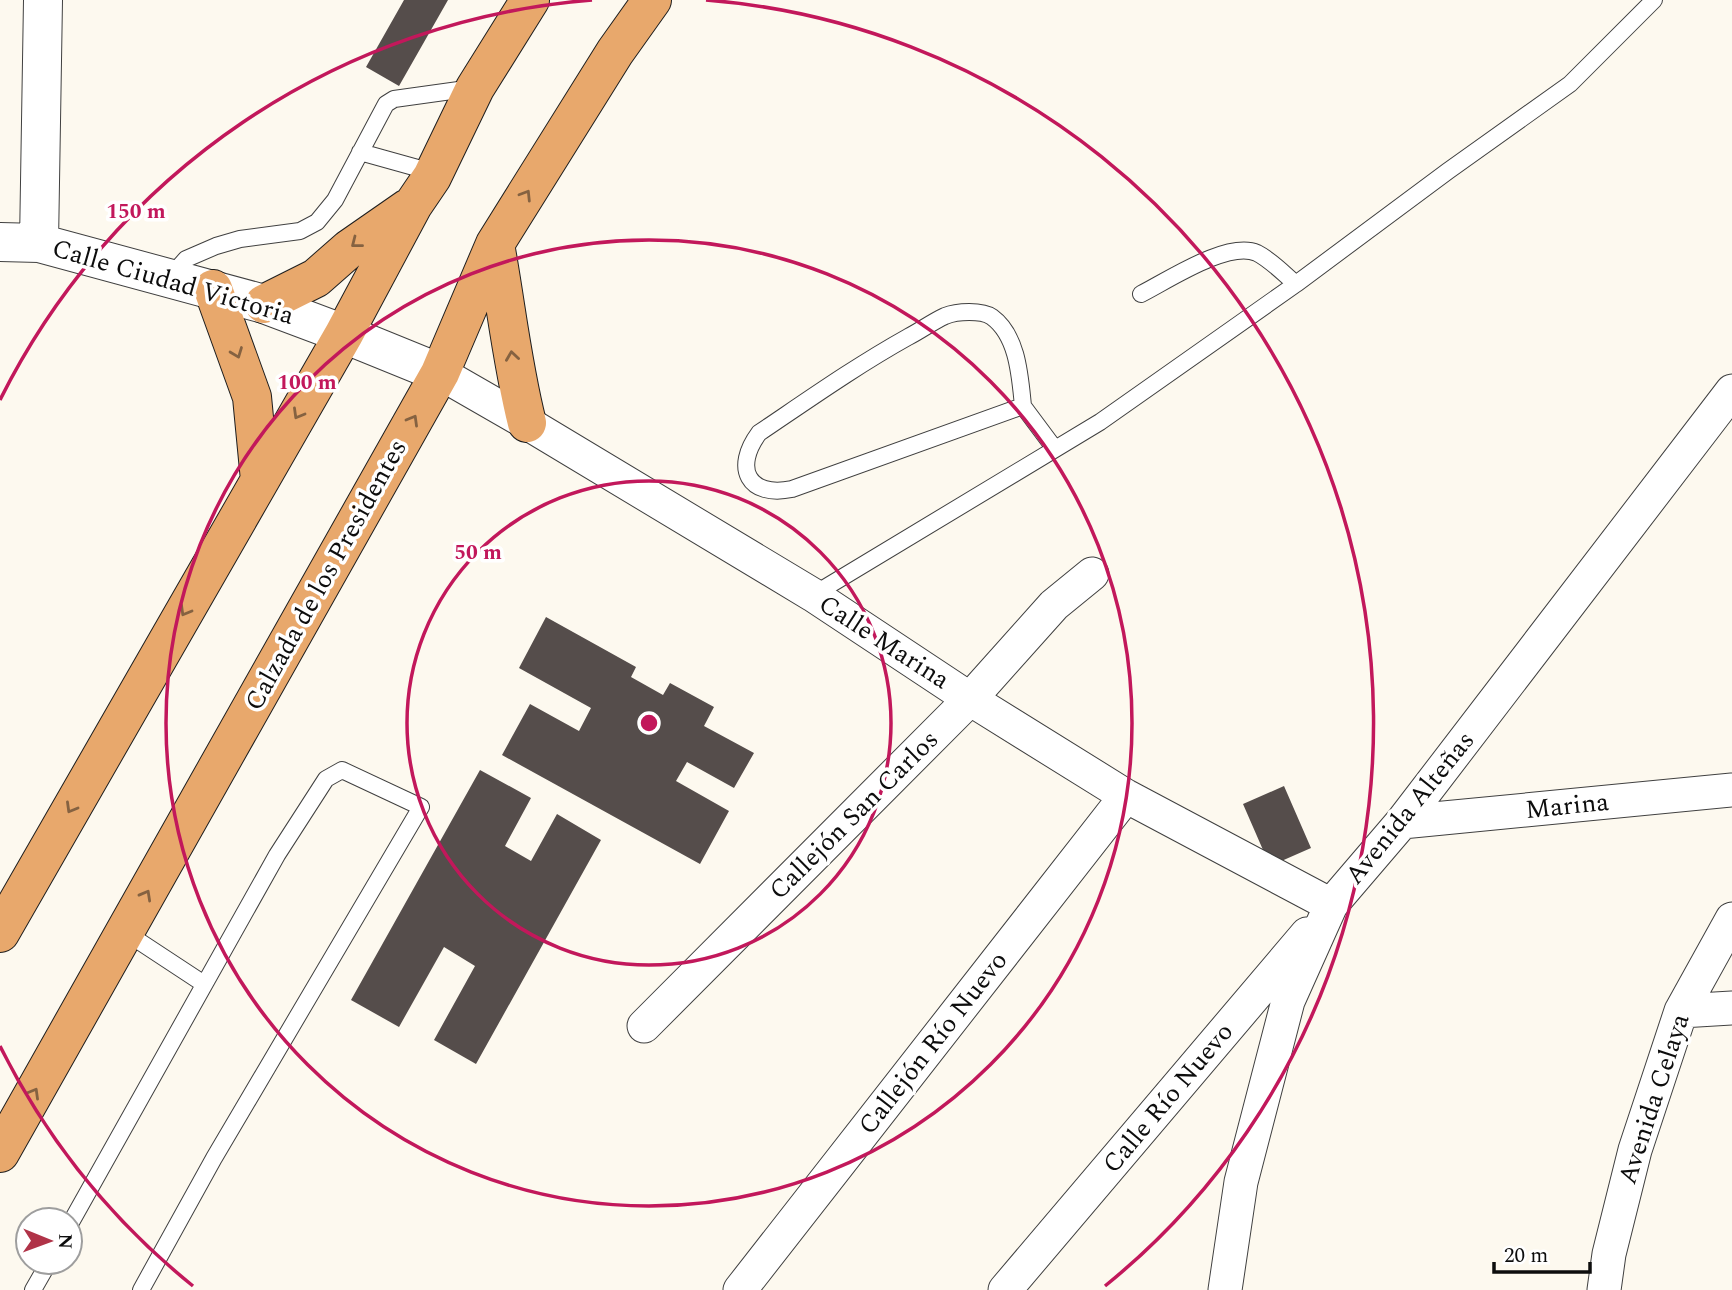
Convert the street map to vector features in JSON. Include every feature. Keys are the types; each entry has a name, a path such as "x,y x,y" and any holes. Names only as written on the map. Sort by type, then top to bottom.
{"highway":[{"path":"0,933 344,334 475,88 530,0"},
{"name":"Calzada de los Presidentes","path":"0,1153 440,373 495,244 615,52 652,0"},
{"path":"264,304 316,278 348,249 422,191"},
{"path":"495,244 509,318 511,351 527,423"},
{"path":"213,289 252,397 260,480"}],"street":[{"path":"39,243 43,0"},
{"name":"Calle Ciudad Victoria","path":"0,242 39,243 264,304 440,373"},
{"name":"Calle Marina","path":"440,373 813,595 970,699 1126,796 1331,905"},
{"name":"Avenida Alteñas","path":"1225,1290 1241,1182 1289,1001 1331,905 1402,822 1732,391"},
{"name":"Callejón San Carlos","path":"644,1026 970,699 1054,605 1092,574"},
{"name":"Marina","path":"1402,822 1732,790"},
{"name":"Callejón Río Nuevo","path":"740,1290 1126,796"},
{"name":"Calle Río Nuevo","path":"1005,1290 1331,905"},
{"name":"Avenida Celaya","path":"1604,1290 1609,1254 1635,1150 1681,1011 1732,919"},
{"path":"1681,1011 1732,1008"}],"lane":[{"path":"813,595 1100,422 1296,284 1570,84 1638,7 1654,0"},
{"path":"170,277 186,259 216,246 240,239 300,231 317,222 335,201 386,104 394,99 475,88"},
{"path":"360,152 421,169 422,191"},
{"path":"1140,294 1211,258 1238,249 1256,252 1296,284"},
{"path":"1023,406 792,489 777,492 763,490 753,484 745,463 749,447 759,433 866,361 948,315 975,312 990,315 1005,329 1014,350 1021,379 1023,406 1055,449"},
{"path":"80,1206 277,855 326,779 342,770 421,807 214,1158 141,1290"},
{"path":"125,932 204,984"}],"building":[{"path":"404,0 448,0 399,86 366,67"},
{"path":"546,617 636,667 631,677 663,695 670,683 714,707 704,726 754,753 734,788 687,762 676,781 729,811 700,864 502,755 530,704 579,731 591,708 519,668"},
{"path":"480,770 531,798 505,846 531,861 557,814 601,840 476,1064 434,1040 475,966 444,947 399,1027 351,1000"},
{"path":"1284,786 1311,848 1270,866 1243,804"}]}
